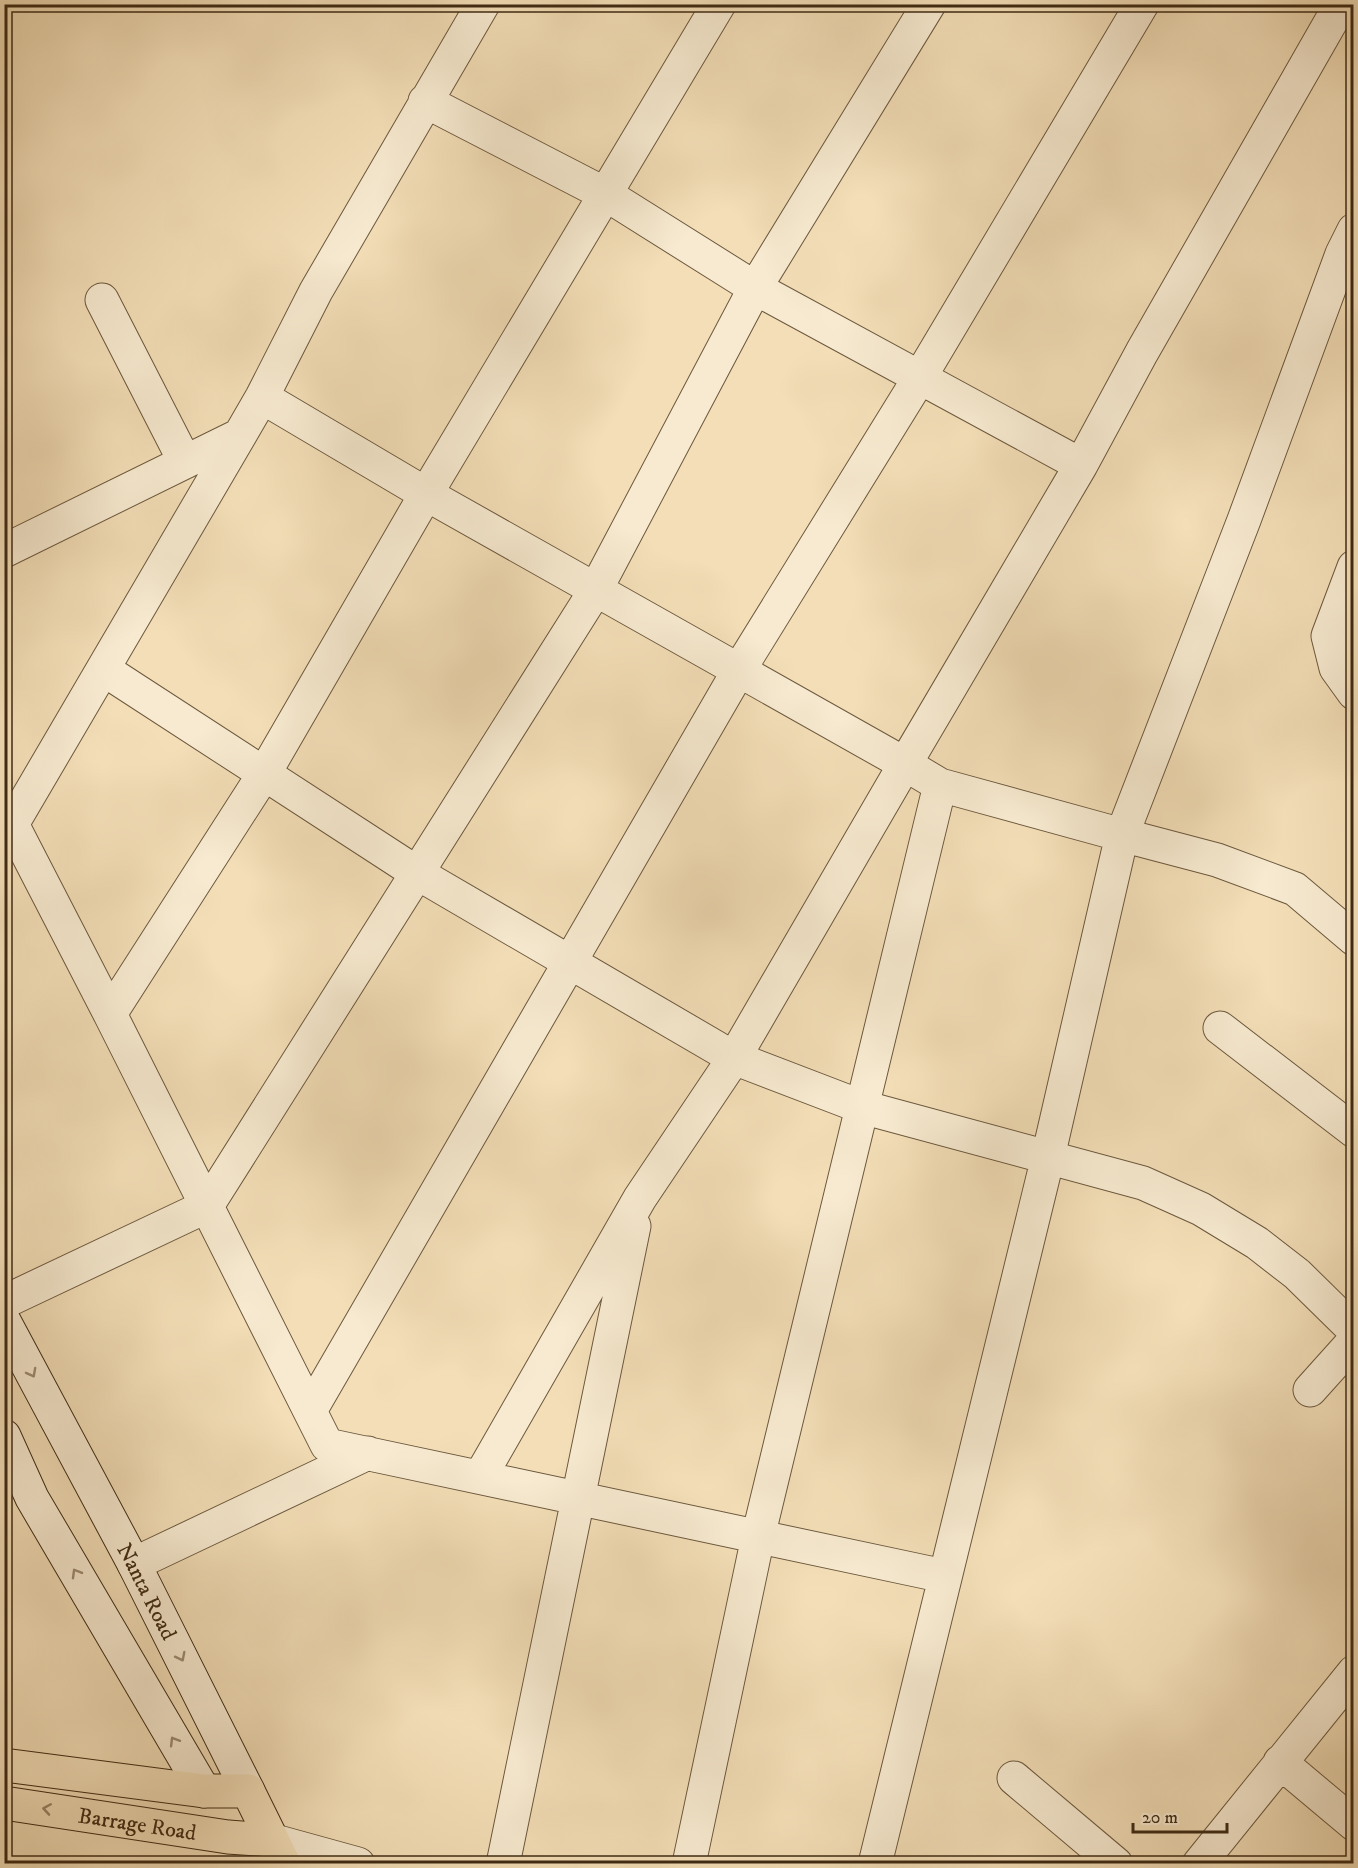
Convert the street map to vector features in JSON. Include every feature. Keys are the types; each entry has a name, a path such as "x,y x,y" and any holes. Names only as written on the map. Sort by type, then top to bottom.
{"main road":[{"name":"Barrage Road","path":"4,1765 204,1791 248,1791"},
{"path":"204,1791 236,1850"},
{"name":"Nanta Road","path":"248,1791 278,1852"},
{"name":"Barrage Road","path":"4,1803 236,1850 278,1852"}],"street":[{"path":"110,1014 264,774 426,494 607,195 719,4"},
{"path":"4,1302 207,1206 595,591 755,288 929,4"},
{"path":"310,1411 739,670 920,377 1142,4"},
{"path":"480,1478 640,1198 734,1058 1081,465 1142,352 1341,4"},
{"path":"477,8 316,291 262,397 8,831 110,1014 327,1445 944,1576"},
{"path":"425,101 607,195 755,288 1081,465"},
{"path":"874,1863 1048,1157 1122,835 1353,230"},
{"path":"102,300 185,462"},
{"path":"262,397 595,591 940,785 1217,860 1295,889 1353,939"},
{"path":"4,551 240,435"},
{"path":"1353,567 1336,668 1353,693"},
{"path":"103,669 417,873 734,1058 862,1107 1143,1183 1201,1209 1257,1243 1297,1275 1353,1330"},
{"path":"689,1863 758,1537 940,785"},
{"path":"1220,1028 1353,1131"},
{"path":"503,1863 640,1198"},
{"name":"Nanta Road","path":"4,1321 134,1564 248,1791"},
{"path":"1311,1390 1353,1341"},
{"path":"4,1436 32,1498 204,1791"},
{"path":"134,1564 368,1453"},
{"path":"1198,1863 1353,1672"},
{"path":"1280,1762 1353,1824"},
{"path":"1014,1778 1116,1863"},
{"path":"278,1852 358,1863"}]}
